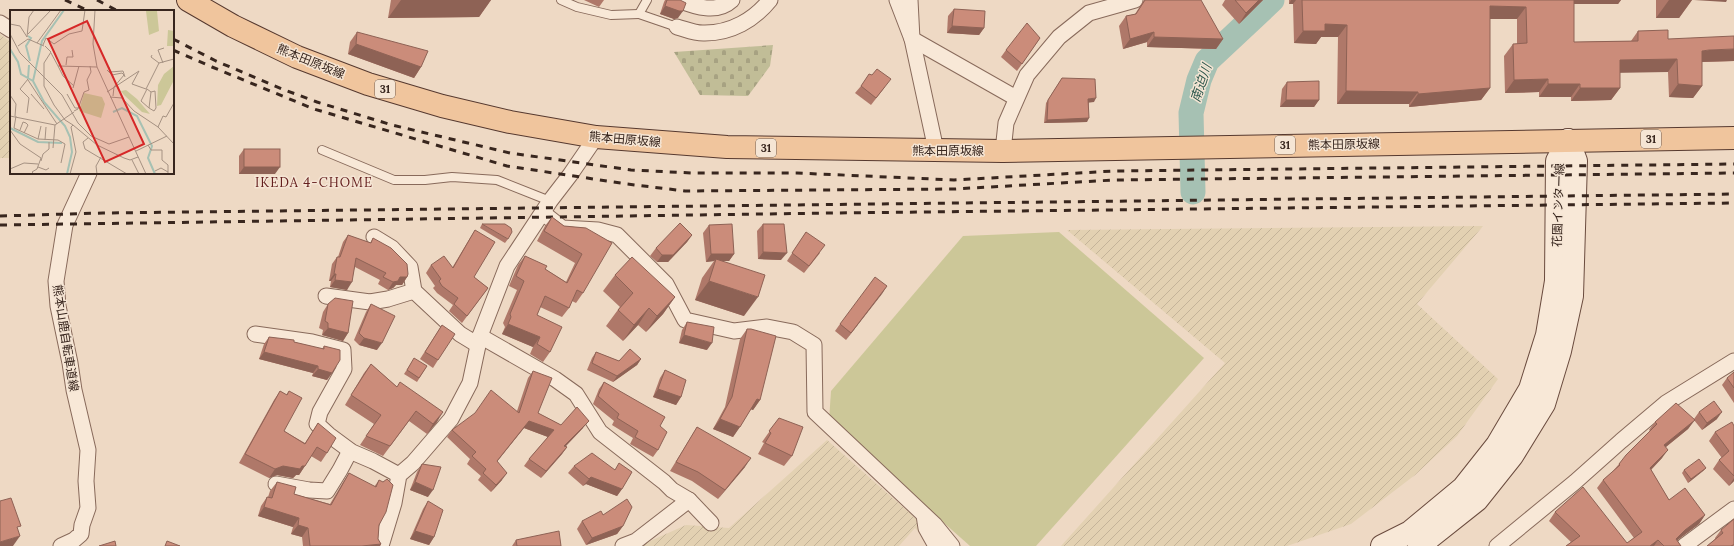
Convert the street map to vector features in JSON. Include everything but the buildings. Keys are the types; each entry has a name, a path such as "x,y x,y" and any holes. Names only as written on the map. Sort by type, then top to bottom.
{"main road":[{"name":"熊本田原坂線","path":"188,0 233,26 297,57 368,84 442,106 487,117 596,137 727,147 936,150 1734,138"},
{"name":"花園インター線","path":"1382,546 1410,532 1463,488 1497,445 1530,389 1547,335 1556,280 1557,161 1568,140"},
{"name":"花園インター線","path":"1419,546 1477,500 1512,456 1544,404 1560,350 1572,296 1576,161 1568,140"}],"street":[{"path":"678,0 705,9 726,6 732,0"},
{"path":"677,27 703,34 731,30 744,24 770,0"},
{"path":"897,0 912,39 936,150"},
{"path":"910,0 912,39"},
{"path":"1003,150 1006,123 1027,75 1059,37 1089,13 1135,0"},
{"path":"0,23 10,29"},
{"path":"912,39 1016,98"},
{"path":"381,546 394,503 399,475 413,463 451,420 470,383 479,340 507,266 596,137"},
{"name":"熊本山鹿自転車道線","path":"61,546 74,540 81,534 82,525 88,508 86,481 88,450 74,390 58,306 56,282 65,225 89,174"},
{"path":"547,207 562,228 598,230 617,235 666,284 685,320 734,331 767,326 793,332 814,345 815,412 924,514 952,546"},
{"path":"374,237 392,248 410,267 414,291 460,334 479,340 555,379 576,394 600,432 664,482 672,490 689,500 711,523"},
{"path":"326,296 370,302 388,299 414,291"},
{"path":"255,334 312,342 343,350 344,368 320,412 317,424 350,451 399,475"},
{"path":"1497,546 1666,404 1734,361"},
{"path":"276,484 309,490 326,491 340,470 350,451"},
{"path":"623,546 636,541 689,500"},
{"path":"1684,546 1734,509"},
{"path":"924,514 926,528 936,546"}],"lane":[{"path":"561,0 577,7 611,15 639,14 677,27"},
{"path":"639,14 647,0"},
{"path":"322,150 394,180 426,180 452,177 497,180 547,207"}],"shaded area":[{"path":"0,34 10,41 10,158 0,158"},
{"path":"1483,226 1417,304 1498,379 1457,436 1415,475 1351,524 1287,546 1061,546 1225,363 1067,230"},
{"path":"1059,232 1204,358 1036,546 970,546 829,421 831,391 963,236"},
{"path":"827,440 947,546 931,546 915,528 899,546 639,546 686,525 729,528"}],"green space":[{"path":"773,45 770,66 748,96 700,95 674,52"}],"waterway":[{"name":"南迫川","path":"1193,192 1191,113 1199,80 1207,61 1272,0"}],"railway":[{"path":"65,0 87,10"},
{"path":"97,0 116,10"},
{"path":"174,40 216,61 282,89 317,102 392,125 510,153 631,170 692,173 797,173 954,180 1114,171 1734,164"},
{"path":"174,50 314,109 507,166 685,191 954,189 1114,180 1734,173"},
{"path":"0,216 103,213 1734,194"},
{"path":"0,225 833,213 1734,203"}],"district":[{"name":"IKEDA 4-CHOME","path":"314,182"}]}
